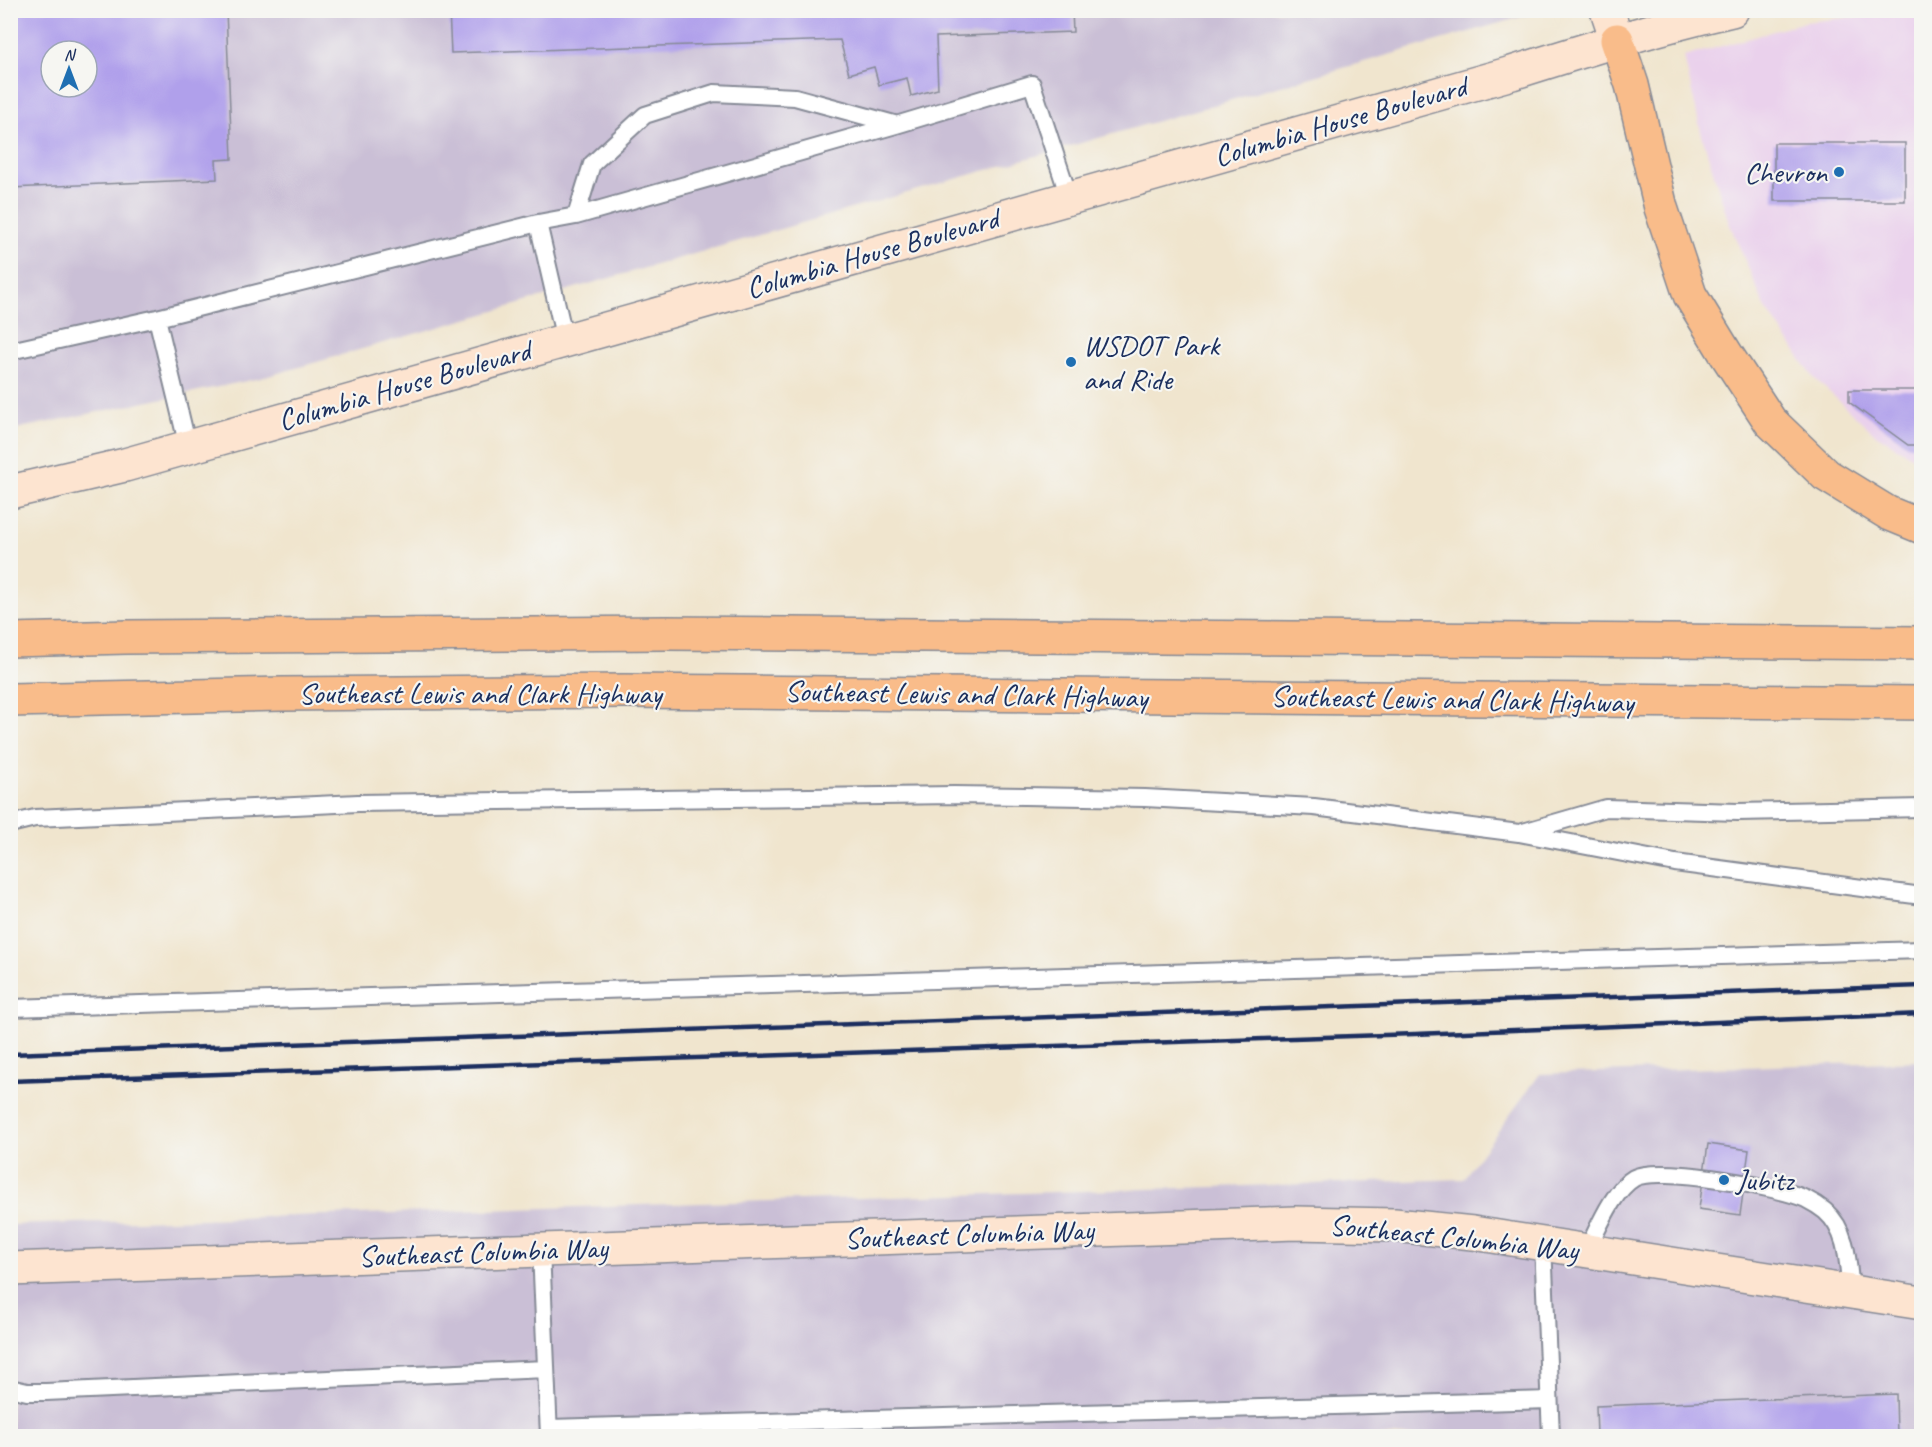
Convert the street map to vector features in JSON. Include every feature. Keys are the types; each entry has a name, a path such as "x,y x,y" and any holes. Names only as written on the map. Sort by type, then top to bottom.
{"highway":[{"path":"1612,25 1632,85 1661,208 1690,296 1770,421 1826,474 1888,513 1922,527"},
{"name":"Southeast Lewis and Clark Highway","path":"10,640 139,636 666,633 1922,643"},
{"name":"Southeast Lewis and Clark Highway","path":"10,700 283,693 625,691 1922,703"}],"street":[{"name":"Columbia House Boulevard","path":"10,492 39,487 188,447 1512,73 1612,25 1678,23 1732,10"},
{"name":"Southeast Columbia Way","path":"10,1269 1295,1223 1394,1225 1473,1233 1922,1303"}],"lane":[{"path":"10,351 157,318 538,223 576,216 1032,84 1069,198"},
{"path":"576,216 592,164 645,115 714,93 795,97 896,125"},
{"path":"538,223 564,340"},
{"path":"157,318 188,447"},
{"path":"10,824 35,818 358,803 954,795 1145,798 1314,807 1519,833 1675,863 1922,896"},
{"path":"1519,833 1606,808 1738,812 1922,808"},
{"path":"10,1008 1922,950"},
{"path":"1587,1250 1612,1202 1635,1178 1648,1174 1669,1174 1744,1183 1804,1198 1826,1211 1839,1228 1845,1248 1851,1292"},
{"path":"1543,1243 1551,1437"},
{"path":"542,1250 549,1432 1549,1400"},
{"path":"10,1388 27,1392 46,1392 546,1369"}],"shaded area":[{"path":"10,11 1542,11 261,378 11,430"},
{"path":"1921,11 1921,462 1874,433 1814,378 1765,307 1729,223 1701,132 1684,57 1805,22"},
{"path":"1921,1061 1921,1436 11,1436 10,1225 1463,1179 1540,1074"}],"building":[{"path":"10,10 226,10 232,159 216,160 217,179 10,188"},
{"path":"449,10 1072,10 1073,32 936,37 938,89 911,96 907,78 879,85 874,67 849,74 840,40 451,53"},
{"name":"Chevron","path":"1774,143 1905,143 1905,201 1774,201"},
{"path":"1849,390 1922,390 1922,445 1908,445 1849,402"},
{"name":"Jubitz","path":"1708,1144 1749,1150 1740,1215 1699,1209"},
{"path":"1896,1394 1897,1436 1597,1436 1596,1406"}],"railway":[{"path":"10,1054 1922,986"},
{"path":"10,1081 1415,1034 1922,1014"}],"place":[{"name":"Chevron","path":"1839,172"},
{"name":"WSDOT Park and Ride","path":"1071,362"},
{"name":"Jubitz","path":"1724,1180"}]}
